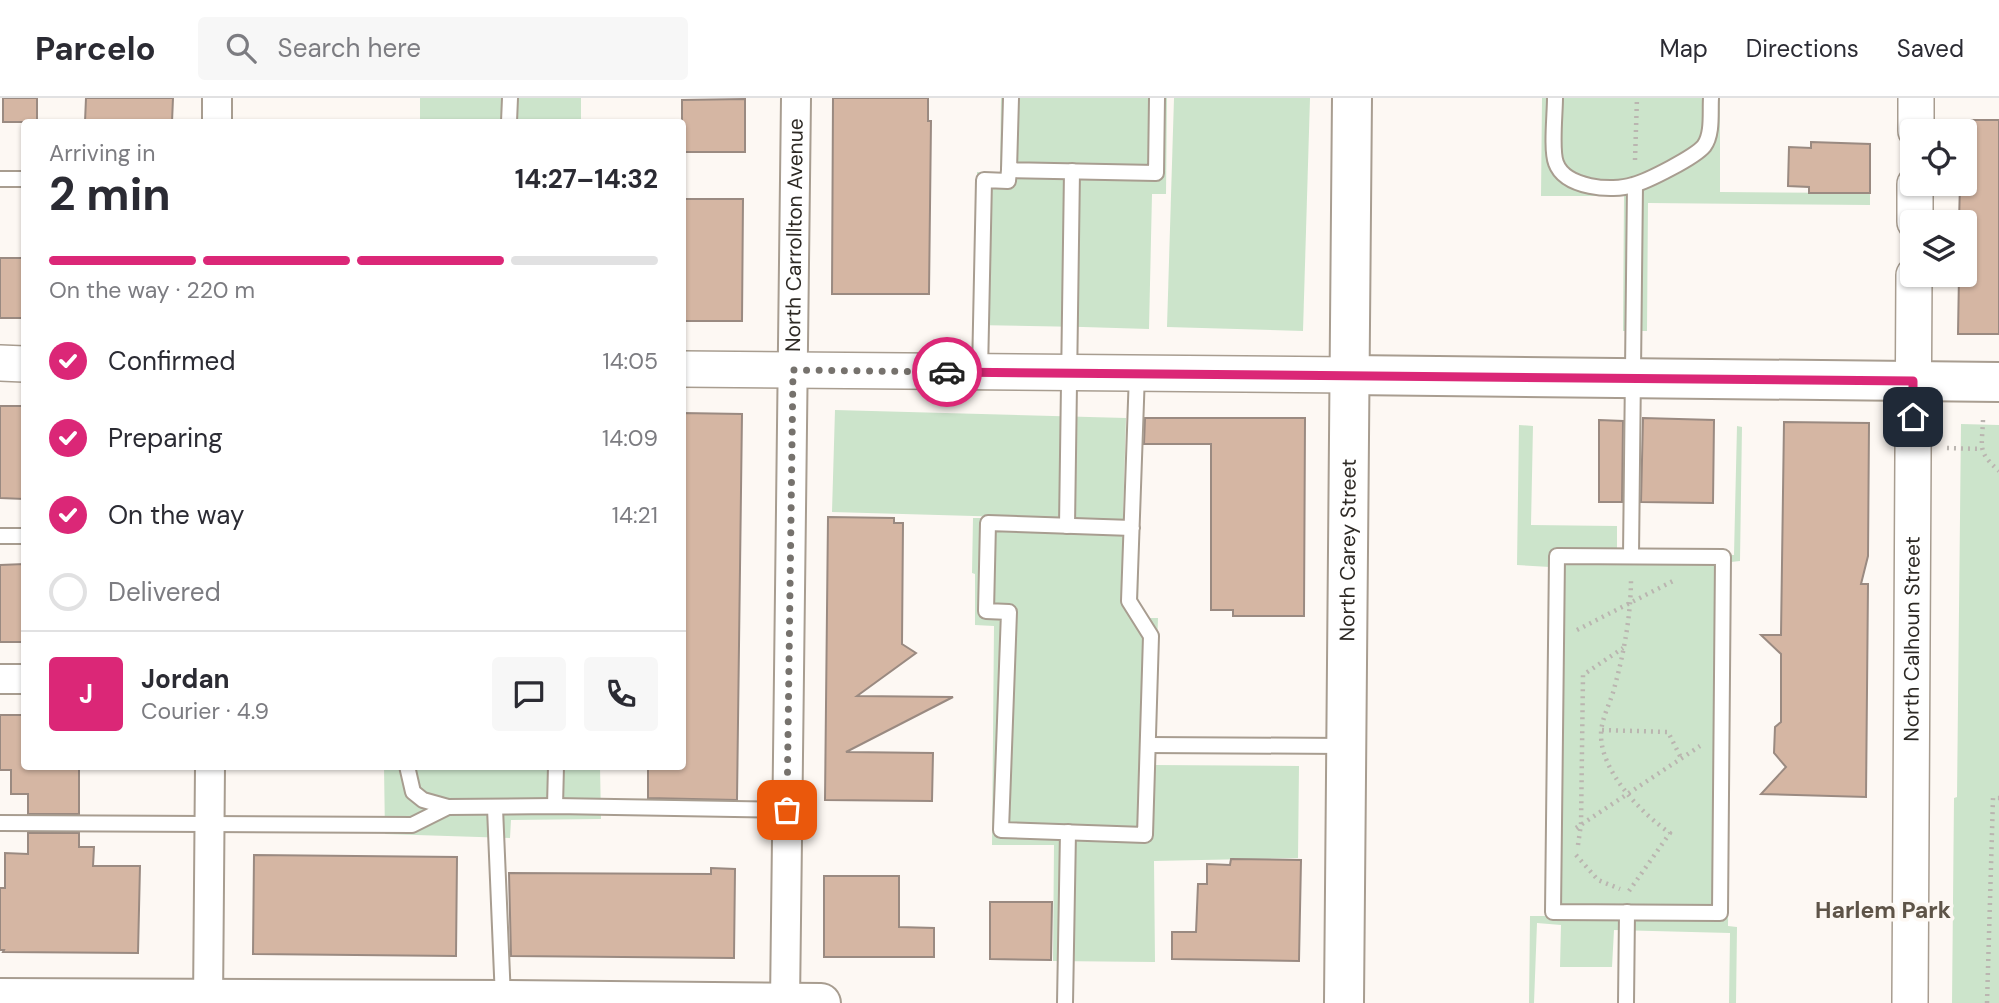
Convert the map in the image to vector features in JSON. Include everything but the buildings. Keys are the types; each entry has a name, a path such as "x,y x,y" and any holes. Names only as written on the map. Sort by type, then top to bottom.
{"main road":[{"name":"North Carey Street","path":"1343,1003 1352,98"},
{"path":"1349,375 1999,382"},
{"path":"0,998 821,1003"}],"street":[{"path":"216,119 217,98"},
{"name":"North Carrollton Avenue","path":"785,1003 796,98"},
{"path":"1916,98 1916,119"},
{"name":"North Calhoun Street","path":"1910,1003 1914,287"},
{"path":"0,363 21,363"},
{"path":"686,369 1349,375"},
{"path":"0,679 21,679"},
{"path":"208,1001 210,770"}],"lane":[{"path":"509,119 510,98"},
{"path":"980,372 985,180 1008,181 1010,98"},
{"path":"1009,170 1156,173 1157,98"},
{"path":"1555,98 1556,163 1563,173 1578,184 1619,188 1635,185 1685,160 1706,144 1711,98"},
{"path":"1067,526 1072,172"},
{"path":"0,179 21,179"},
{"path":"1631,556 1635,185"},
{"path":"1132,528 988,523 986,611 1009,611 1001,830 1145,835 1151,636 1129,601 1132,528 1137,373"},
{"path":"0,536 21,536"},
{"path":"1557,556 1723,557 1720,913 1553,912 1557,556"},
{"path":"1148,744 1346,746"},
{"path":"408,770 412,792 423,800 448,807 787,810"},
{"path":"555,806 556,770"},
{"path":"0,823 412,825 448,807"},
{"path":"495,808 503,1000"},
{"path":"1065,1003 1068,832"},
{"path":"1626,1003 1627,912"}],"path":[{"path":"1635,185 1637,98"},
{"path":"1983,420 1984,458 1999,471"},
{"path":"1947,448 1982,449"},
{"path":"1627,912 1628,892 1670,834 1656,824 1617,781 1605,754 1601,736 1624,647 1631,604 1631,556"},
{"path":"1556,640 1723,557"},
{"path":"1577,857 1581,824 1583,676 1624,647"},
{"path":"1602,730 1668,732 1681,758"},
{"path":"1554,843 1708,741 1721,741"},
{"path":"1987,1003 1993,797 1999,798"},
{"path":"1554,843 1572,846 1577,857 1598,880 1628,892"}],"green space":[{"path":"420,98 581,98 581,119 420,119"},
{"path":"1001,98 1167,98 1166,194 1152,194 1149,329 975,325 977,172 1000,172"},
{"path":"1174,98 1310,98 1303,331 1167,327"},
{"path":"1542,98 1720,98 1720,192 1864,193 1870,194 1870,205 1648,203 1647,331 1623,331 1624,196 1541,196"},
{"path":"835,410 1126,418 1123,520 1139,520 1138,618 1158,618 1153,765 1299,766 1298,858 1154,861 1155,962 1053,961 1054,845 992,845 994,626 975,625 975,574 972,573 973,518 1049,518 832,512"},
{"name":"Harlem Park","path":"1961,424 1999,425 1999,1003 1952,1003"},
{"path":"1519,425 1533,426 1531,525 1617,526 1617,555 1734,555 1737,426 1742,427 1740,561 1731,562 1728,926 1737,927 1736,1003 1729,1003 1730,933 1614,930 1612,967 1560,967 1561,925 1537,923 1534,1003 1529,1003 1530,916 1548,916 1550,567 1517,565"},
{"path":"384,770 600,770 601,819 511,820 510,838 385,834"}],"way so far":[{"path":"787,810 793,370 947,372"}],"district":[{"name":"Harlem Park","path":"1883,910"}],"route":[{"path":"947,372 1913,381 1913,417"}]}
